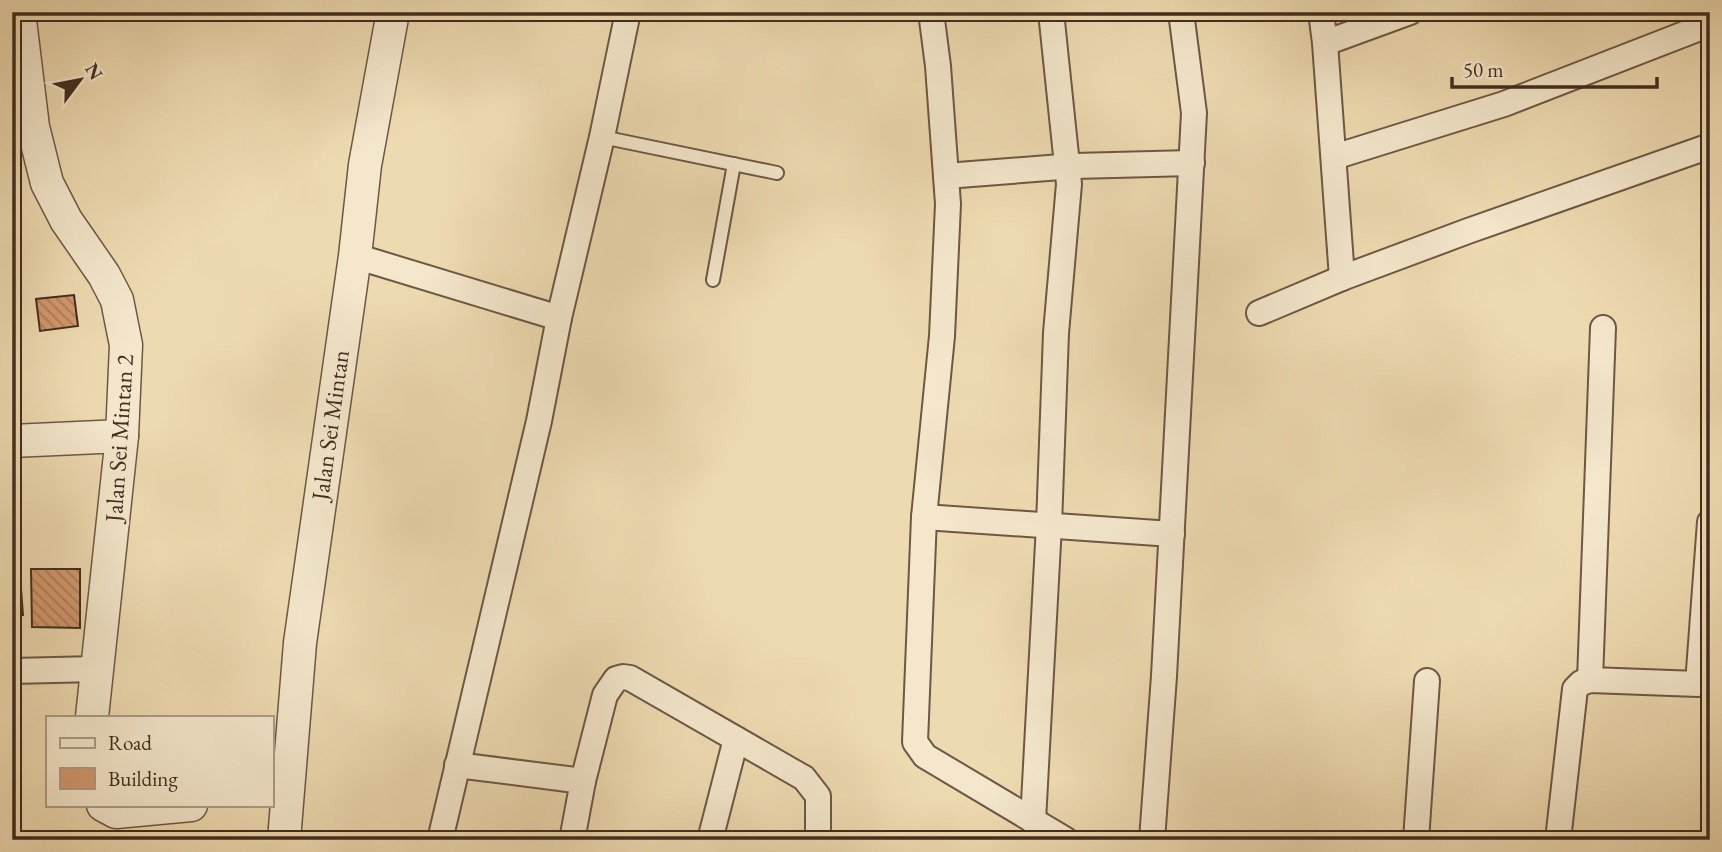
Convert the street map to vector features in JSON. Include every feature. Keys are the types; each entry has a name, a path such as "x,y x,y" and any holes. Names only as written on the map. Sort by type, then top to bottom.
{"street":[{"name":"Jalan Sei Mintan 2","path":"19,12 33,127 47,183 66,220 104,275 117,300 126,345 122,436 92,716"},
{"name":"Jalan Sei Mintan","path":"284,840 276,806 355,256 365,165 393,12"},
{"path":"440,840 539,421 559,318 602,137 628,12"},
{"path":"931,12 938,66 948,204 942,335 925,517 915,742 925,756 1066,840"},
{"path":"1033,821 1056,333 1069,184 1051,12"},
{"path":"1152,840 1194,113 1181,12"},
{"path":"1321,12 1342,278"},
{"path":"1325,43 1410,12"},
{"path":"1334,157 1504,104 1710,24"},
{"path":"1259,313 1342,278 1468,231 1710,146"},
{"path":"946,176 1067,167 1192,163"},
{"path":"355,256 559,318"},
{"path":"1590,680 1603,328"},
{"path":"12,441 122,436"},
{"path":"925,517 1171,534"},
{"path":"1558,840 1575,689 1590,680 1698,684 1710,522"},
{"path":"12,671 97,668"},
{"path":"572,840 583,781 605,695 616,679 623,677 630,678 804,778 818,796 818,840"},
{"path":"1416,840 1427,681"},
{"path":"710,840 736,739"},
{"path":"457,765 583,781"},
{"path":"105,806 116,812 180,806"}],"lane":[{"path":"602,137 777,173"},
{"path":"713,280 734,164"}],"building":[{"path":"74,295 78,326 40,331 36,299"},
{"path":"19,562 23,615 12,616 12,563"},
{"path":"31,569 80,569 80,628 32,627"}]}
